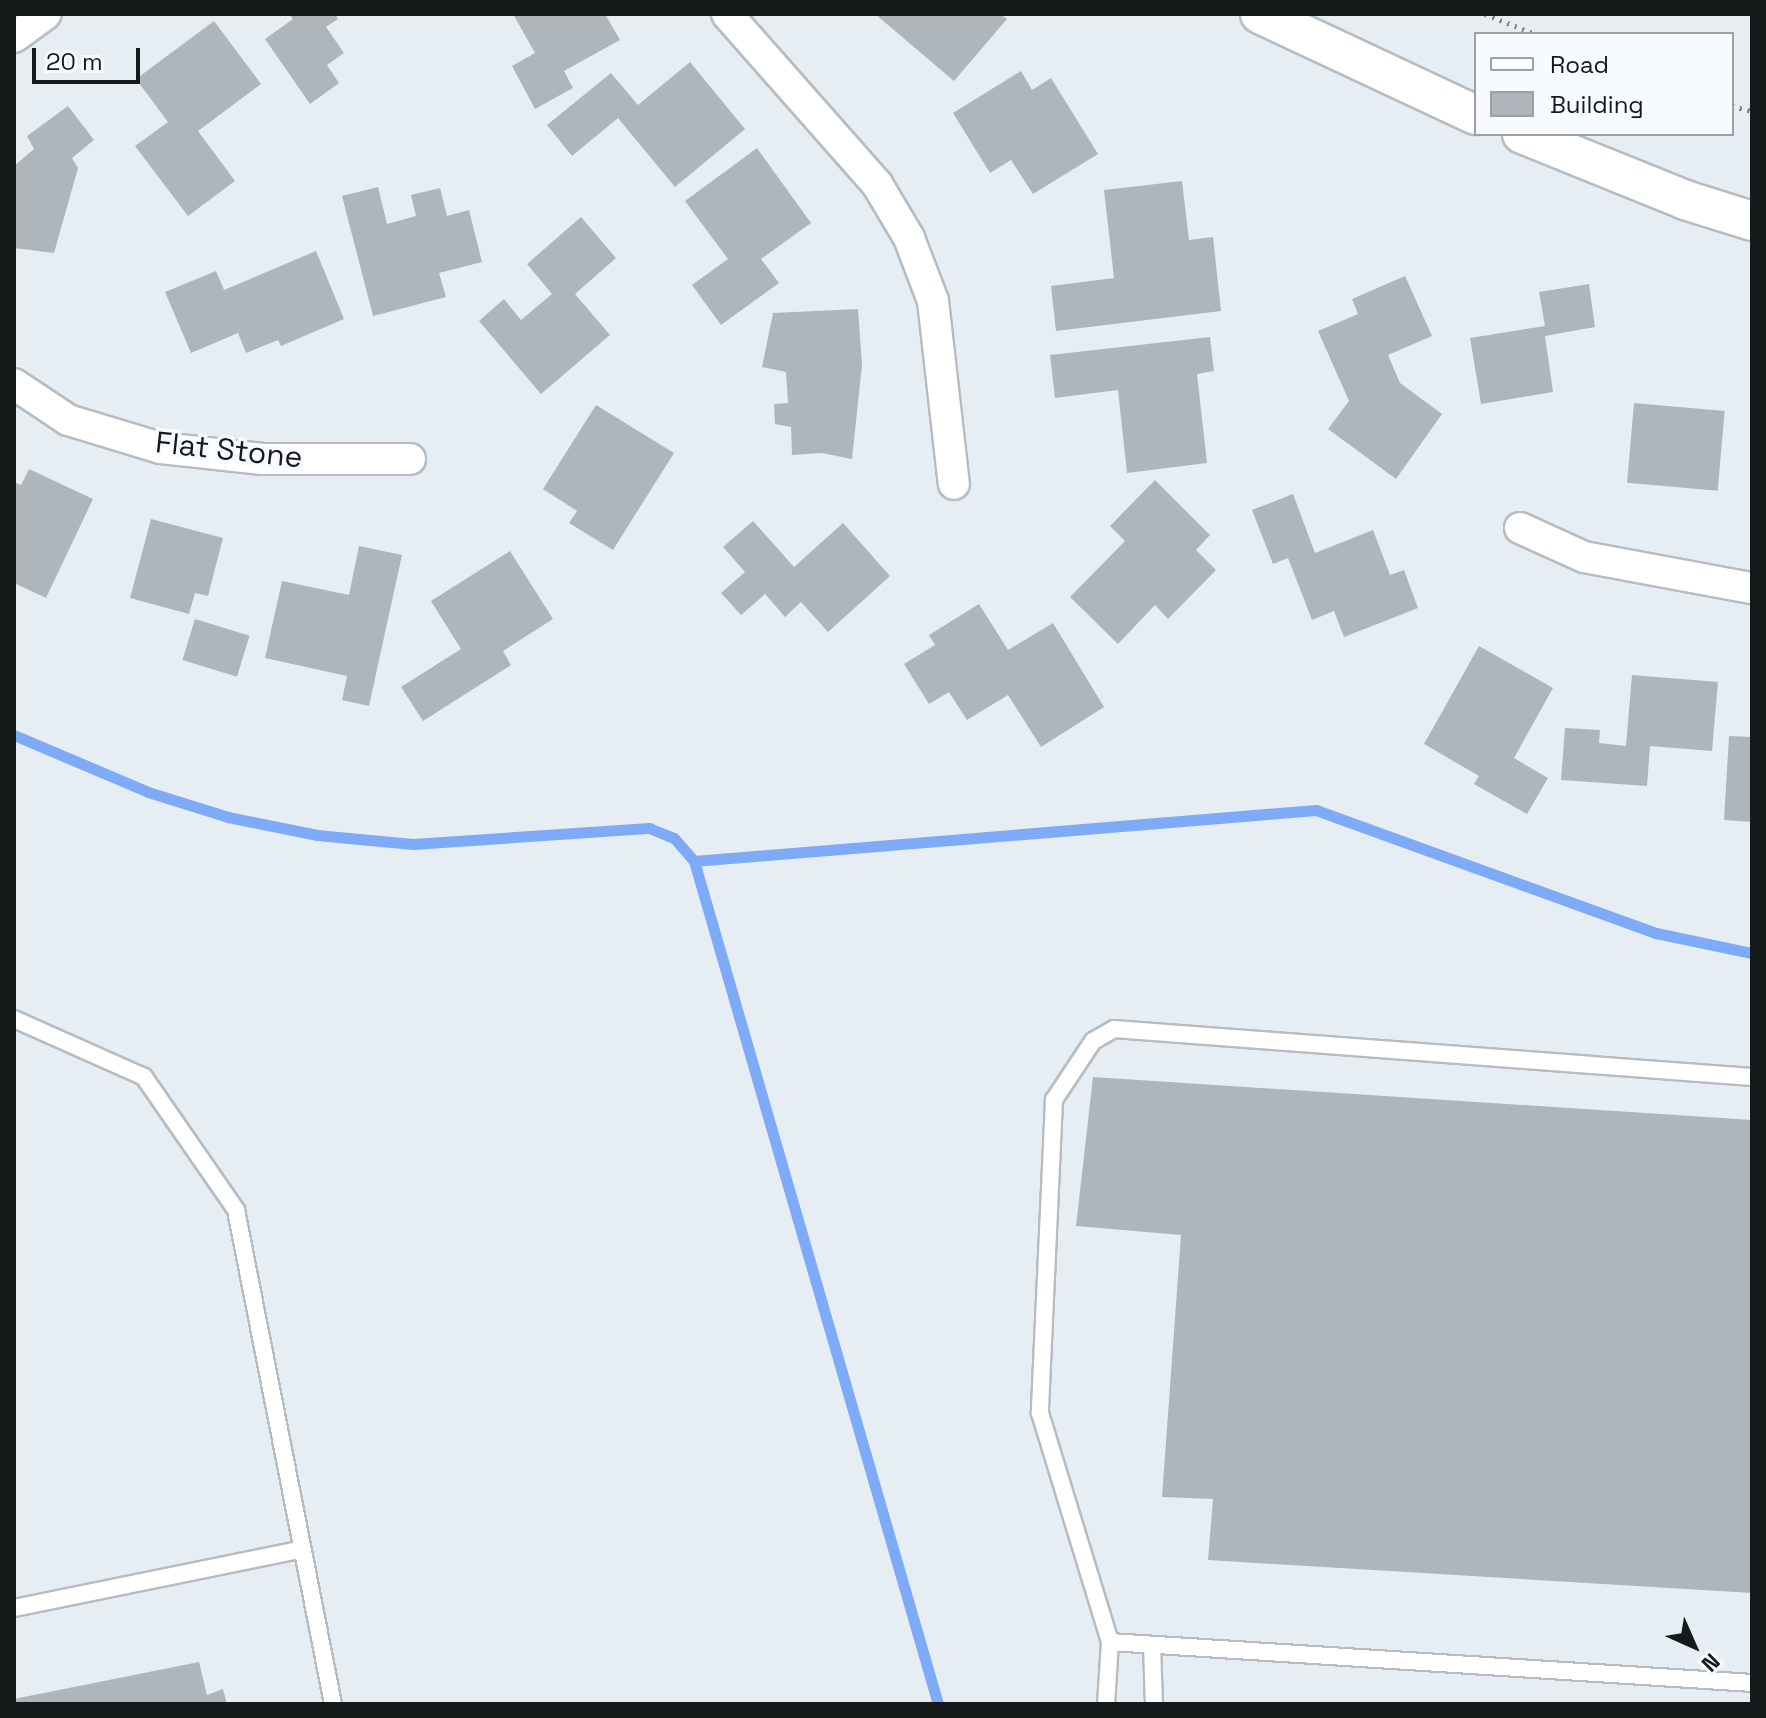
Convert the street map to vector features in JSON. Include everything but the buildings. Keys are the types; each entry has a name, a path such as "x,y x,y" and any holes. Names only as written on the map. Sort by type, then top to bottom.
{"street":[{"path":"727,14 877,184 909,238 933,301 954,484"},
{"path":"1260,14 1474,114"},
{"path":"1527,136 1685,200 1752,221"},
{"name":"Flat Stone","path":"14,384 68,420 161,448 262,459 410,459"},
{"path":"1520,528 1584,557 1752,588"}],"lane":[{"path":"14,1019 144,1077 236,1210 300,1550 333,1704"},
{"path":"1106,1704 1110,1642 1040,1413 1054,1100 1093,1041 1114,1029 1752,1077"},
{"path":"14,1608 300,1550"},
{"path":"1110,1642 1752,1683"},
{"path":"1152,1645 1154,1704"}],"path":[{"path":"1485,14 1530,32"}],"waterway":[{"path":"14,735 148,792 228,817 317,835 413,844 649,828 674,838 694,861 938,1704"},
{"path":"694,861 1316,810 1656,933 1752,953"}]}
